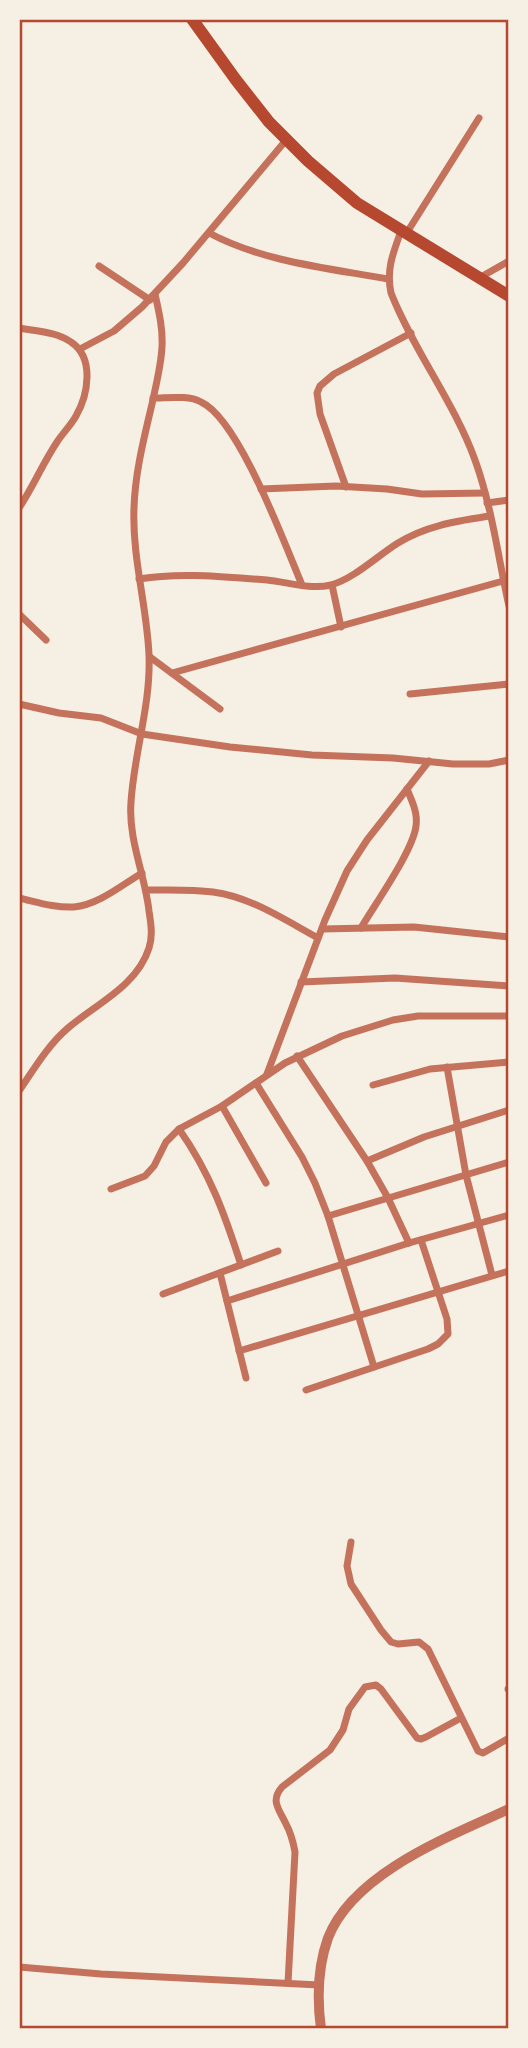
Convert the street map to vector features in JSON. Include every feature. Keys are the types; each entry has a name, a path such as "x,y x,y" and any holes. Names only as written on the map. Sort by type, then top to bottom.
{"main road":[{"path":"192,19 269,122 308,161 357,203 509,296"}],"street":[{"path":"479,118 403,233 389,263 388,279 396,305 475,460 485,493 509,606"},
{"path":"80,349 114,331 152,297 287,139"},
{"path":"209,233 231,244 272,258 388,279"},
{"path":"479,278 509,261"},
{"path":"19,1091 54,1042 136,973 144,961 152,931 147,890 135,844 130,805 142,734 150,657 136,561 134,506 162,344 160,314 152,297 99,265"},
{"path":"19,328 71,341 80,349 85,360 86,373 82,402 76,416 57,442 19,508"},
{"path":"346,486 320,414 317,393 320,386 334,374 411,333"},
{"path":"153,398 192,399 202,402 221,418 235,438 261,489 302,585"},
{"path":"261,489 346,486 422,494 485,493"},
{"path":"487,503 509,500"},
{"path":"139,579 191,575 302,585 332,585 416,534 450,522 490,516"},
{"path":"172,673 503,581"},
{"path":"332,585 341,627"},
{"path":"19,614 46,640"},
{"path":"150,657 220,709"},
{"path":"410,694 509,684"},
{"path":"19,704 59,713 101,718 142,734 266,751 453,764 489,764 509,760"},
{"path":"267,1075 318,938 356,856 429,761"},
{"path":"361,928 412,841 416,816 407,789"},
{"path":"19,898 47,905 76,907 88,904 142,873"},
{"path":"147,890 196,890 229,895 266,910 318,938"},
{"path":"322,929 414,927 509,937"},
{"path":"301,982 395,978 509,986"},
{"path":"111,1189 145,1176 160,1150 179,1129 222,1106 296,1056 342,1036 393,1020 418,1016 509,1016"},
{"path":"296,1056 367,1161 409,1243"},
{"path":"373,1084 447,1067 509,1062"},
{"path":"447,1067 466,1175 492,1275"},
{"path":"256,1083 302,1157 328,1216 374,1367"},
{"path":"222,1106 267,1183"},
{"path":"367,1161 424,1137 509,1110"},
{"path":"179,1129 213,1186 241,1265"},
{"path":"328,1216 509,1162"},
{"path":"227,1301 409,1243 509,1215"},
{"path":"306,1390 438,1344 448,1334 447,1319 421,1240"},
{"path":"163,1294 278,1251"},
{"path":"239,1351 509,1270"},
{"path":"220,1273 246,1378"},
{"path":"351,1542 347,1566 355,1593 387,1639 398,1644 419,1642 428,1649 478,1751 483,1753 509,1738"},
{"path":"288,1983 295,1852 293,1839 276,1808 277,1793 330,1750 343,1730 349,1709 365,1687 376,1685 381,1689 416,1738 426,1737 461,1718"},
{"path":"321,2029 319,1985 322,1958 329,1936 340,1916 383,1874 413,1855 509,1809"},
{"path":"19,1967 319,1985"}]}
